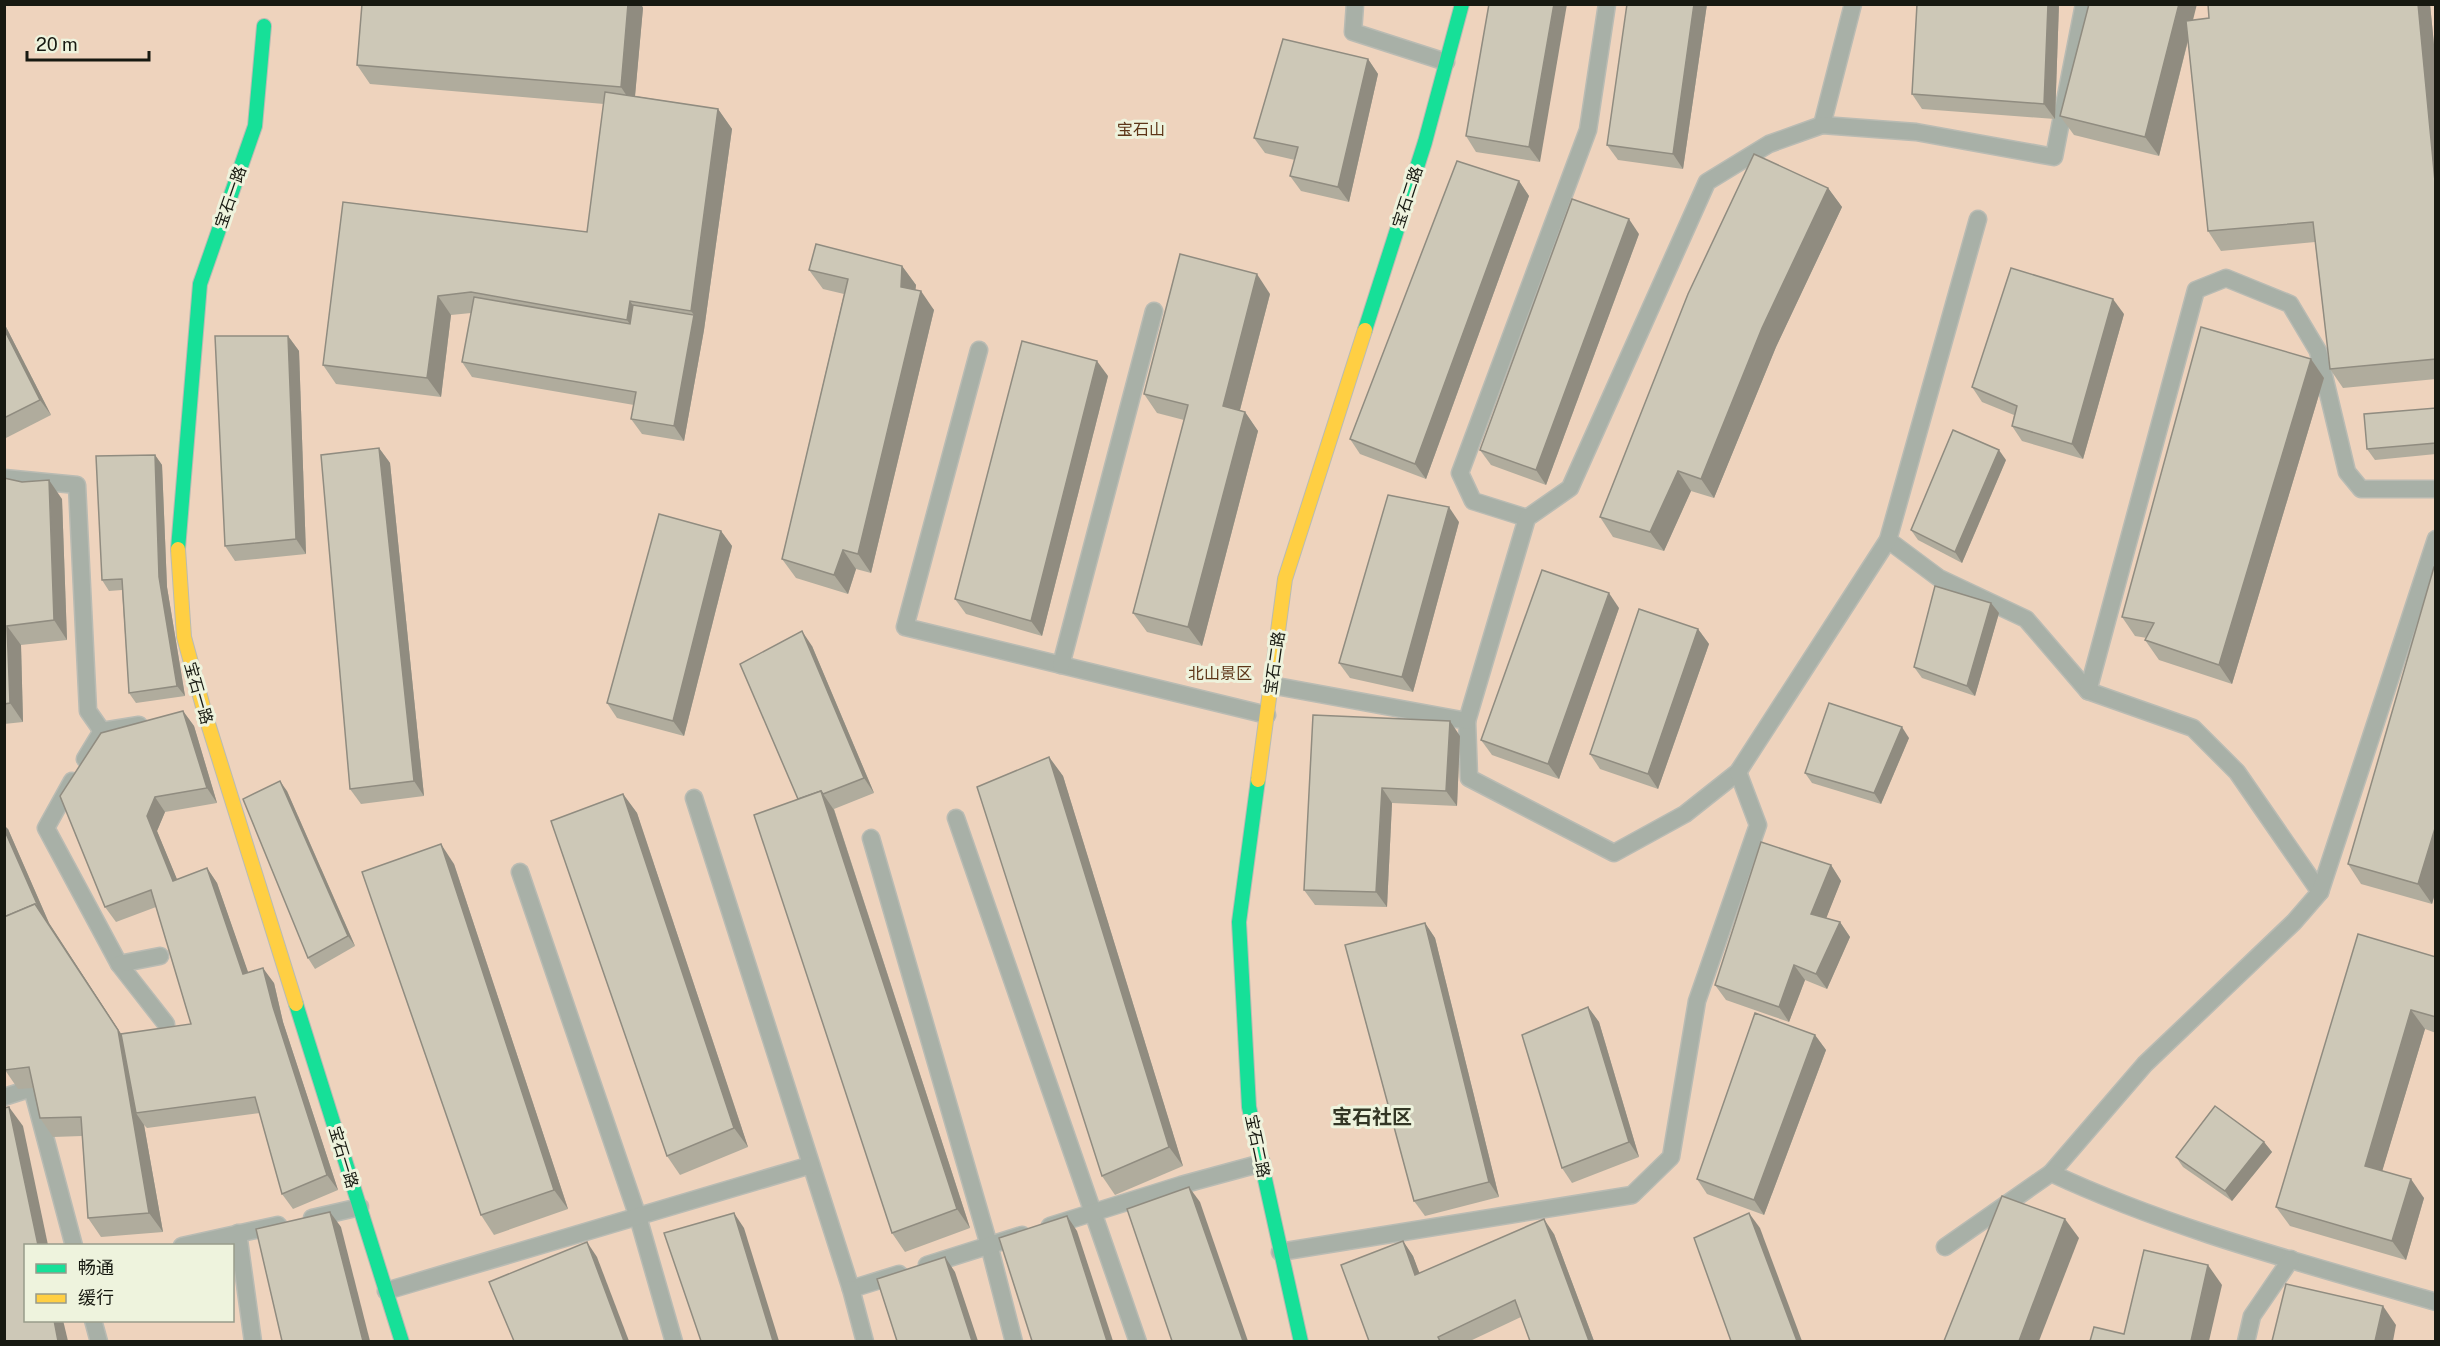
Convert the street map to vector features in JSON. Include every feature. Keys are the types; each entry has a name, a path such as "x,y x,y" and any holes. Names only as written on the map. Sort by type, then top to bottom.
{"street":[{"name":"宝石二路","path":"1301,1341 1249,1107 1239,922 1285,579 1425,142 1462,4"},
{"name":"宝石一路","path":"264,26 255,126 200,284 178,552 184,637 199,715 402,1341"}],"lane":[{"path":"1355,4 1353,32 1446,62"},
{"path":"1527,518 1473,501 1460,473 1588,130 1607,4"},
{"path":"1822,125 1853,4"},
{"path":"1978,219 1888,540 1738,771 1686,814 1614,854 1469,778 1467,721 1527,518 1570,488 1707,182 1769,144 1822,125 1916,132 2054,157 2084,4"},
{"path":"2088,691 2196,290 2226,278 2290,304 2318,351 2347,472 2361,489 2436,489"},
{"path":"1061,665 1154,311"},
{"path":"979,350 905,627 1267,715"},
{"path":"4,478 77,485 88,711 102,731"},
{"path":"1945,1247 2050,1173 2145,1064 2294,922 2320,892 2436,539"},
{"path":"1888,540 1939,578 2026,619 2088,691 2193,728 2237,772 2320,892"},
{"path":"1271,685 1467,721"},
{"path":"102,731 159,722"},
{"path":"102,731 46,828 119,964 166,1024"},
{"path":"1281,1252 1632,1195 1671,1157 1697,1001 1758,825 1738,771"},
{"path":"694,798 812,1165 865,1341"},
{"path":"956,818 1138,1341"},
{"path":"871,838 989,1245 1014,1341"},
{"path":"519,872 638,1217 674,1341"},
{"path":"119,964 160,956"},
{"path":"4,1097 32,1088 74,1244"},
{"path":"851,1289 1092,1213 1262,1163"},
{"path":"386,1291 812,1165"},
{"path":"2050,1173 2081,1187 2230,1241 2436,1302"},
{"path":"187,1244 360,1208"},
{"path":"238,1233 254,1341"},
{"path":"2246,1341 2252,1316 2291,1259"},
{"path":"94,1322 99,1341"}],"green space":[{"name":"北山景区","path":"5,5 2435,5 2435,1341 5,1342"}],"building":[{"path":"362,4 628,4 621,87 357,65"},
{"path":"1489,4 1554,4 1529,147 1466,136"},
{"path":"1627,4 1694,4 1673,154 1607,145"},
{"path":"1917,4 2048,4 2044,104 1912,94"},
{"path":"2089,4 2179,4 2145,137 2060,116"},
{"path":"2208,4 2418,4 2436,192 2436,359 2330,369 2313,222 2208,231 2186,21 2209,18"},
{"path":"1283,39 1368,59 1338,187 1290,176 1298,147 1254,138"},
{"path":"605,92 718,109 691,311 630,301 627,320 471,292 438,296 427,378 323,365 343,202 587,232"},
{"path":"1754,154 1828,188 1762,328 1701,479 1678,471 1650,532 1600,517 1688,294"},
{"path":"1457,161 1519,181 1415,464 1350,439"},
{"path":"1572,199 1629,219 1536,470 1480,450"},
{"path":"816,244 902,266 901,287 921,291 858,554 843,550 834,575 782,559 848,279 809,270"},
{"path":"1180,254 1257,274 1223,406 1245,412 1188,627 1133,613 1188,405 1144,394"},
{"path":"2011,268 2113,299 2072,444 2012,426 2017,406 1972,387"},
{"path":"474,297 630,324 633,305 694,315 674,426 631,419 636,392 462,362"},
{"path":"2201,327 2311,359 2219,665 2145,640 2154,623 2122,617"},
{"path":"4,329 40,400 4,418"},
{"path":"215,336 288,336 296,539 225,546"},
{"path":"1022,341 1097,361 1031,621 955,599"},
{"path":"2436,408 2436,443 2367,449 2364,414"},
{"path":"1953,430 1999,450 1955,552 1911,530"},
{"path":"379,448 414,781 350,789 321,455"},
{"path":"155,455 159,577 177,686 129,693 122,579 102,580 96,456"},
{"path":"4,478 22,482 49,480 54,620 7,626 10,703 4,704"},
{"path":"1388,495 1449,507 1402,677 1339,663"},
{"path":"659,514 721,531 673,721 607,703"},
{"path":"2434,567 2436,567 2436,825 2418,884 2348,864"},
{"path":"1542,570 1609,593 1548,764 1481,740"},
{"path":"1935,586 1991,603 1967,686 1914,667"},
{"path":"1639,609 1698,629 1648,774 1590,754"},
{"path":"802,631 864,778 823,794 821,791 798,799 740,664"},
{"path":"1829,703 1902,727 1874,793 1805,773"},
{"path":"183,711 207,788 155,797 147,816 173,881 207,868 243,974 263,968 273,1007 327,1175 282,1194 255,1097 136,1113 121,1034 191,1024 151,890 105,907 60,796 101,733"},
{"path":"1313,715 1450,721 1446,791 1382,788 1376,892 1304,890"},
{"path":"1049,757 1169,1147 1102,1176 977,787"},
{"path":"280,781 348,936 308,958 243,799"},
{"path":"821,791 957,1209 892,1233 754,815"},
{"path":"623,794 734,1128 667,1156 551,821"},
{"path":"4,829 41,913 35,904 4,917"},
{"path":"1761,842 1831,865 1811,914 1840,922 1816,974 1794,965 1779,1007 1715,985"},
{"path":"441,844 554,1190 481,1215 362,872"},
{"path":"35,904 118,1030 149,1213 88,1218 81,1117 40,1118 29,1067 5,1070 4,917"},
{"path":"1425,923 1489,1182 1414,1201 1345,945"},
{"path":"2358,934 2436,957 2436,1017 2411,1010 2365,1166 2411,1179 2392,1241 2276,1207"},
{"path":"1588,1007 1629,1142 1562,1168 1522,1035"},
{"path":"1755,1013 1815,1035 1754,1200 1697,1179"},
{"path":"2215,1106 2264,1142 2225,1191 2176,1157"},
{"path":"9,1107 38,1244 24,1244 24,1322 54,1322 58,1341 4,1341 4,1108"},
{"path":"1189,1187 1243,1341 1172,1341 1127,1209"},
{"path":"2002,1196 2065,1219 2019,1341 1944,1341"},
{"path":"330,1212 363,1341 282,1341 256,1229"},
{"path":"734,1213 773,1341 701,1341 664,1233"},
{"path":"1749,1213 1797,1341 1731,1341 1694,1238"},
{"path":"1067,1216 1107,1341 1032,1341 999,1238"},
{"path":"1544,1219 1589,1341 1530,1341 1515,1300 1438,1337 1440,1341 1369,1341 1341,1265 1403,1241 1415,1275"},
{"path":"587,1242 624,1341 514,1341 489,1282"},
{"path":"2144,1250 2208,1265 2191,1341 2090,1341 2094,1327 2124,1334"},
{"path":"945,1257 972,1341 897,1341 877,1279"},
{"path":"2286,1284 2383,1306 2375,1341 2272,1341"}],"traffic: fast":[{"path":"1365,330 1425,142 1462,4"},
{"path":"178,549 200,284 255,126 264,26"},
{"path":"1258,780 1239,922 1249,1107 1301,1342"},
{"path":"296,1004 402,1342"}],"traffic: slow":[{"path":"1258,780 1285,579 1365,330"},
{"path":"178,549 184,637 205,714 296,1004"}],"district":[{"name":"宝石社区","path":"1372,1117"}],"park label":[{"name":"宝石山","path":"1141,129"}]}
